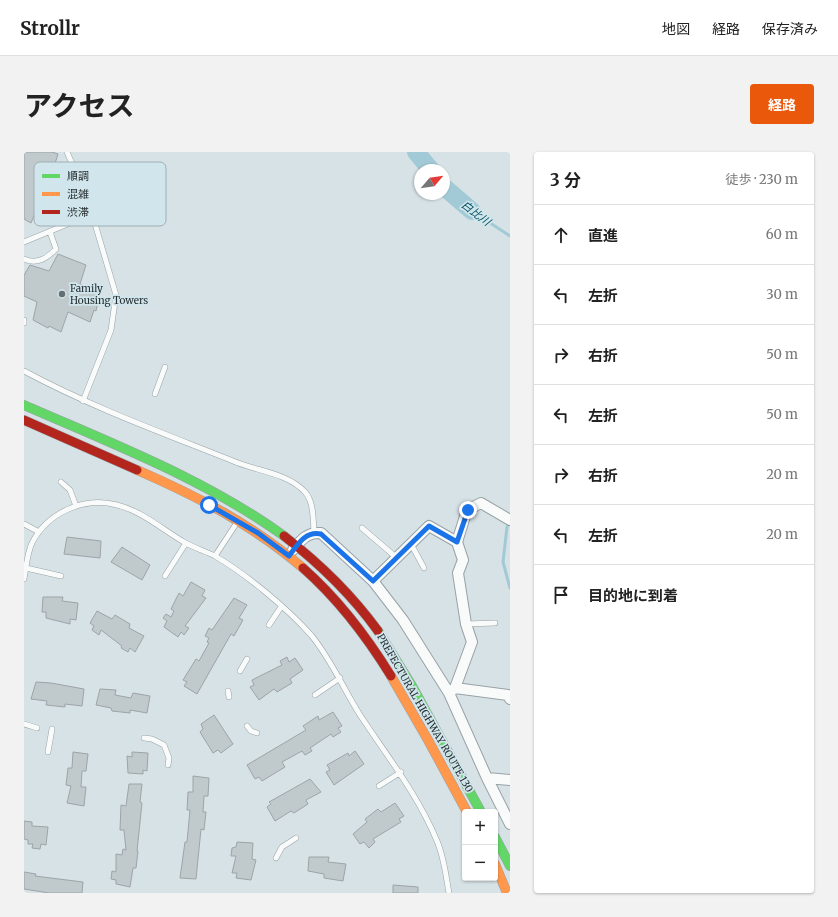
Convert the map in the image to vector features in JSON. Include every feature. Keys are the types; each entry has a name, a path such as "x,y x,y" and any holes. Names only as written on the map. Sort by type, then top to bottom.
{"main road":[{"name":"PREFECTURAL HIGHWAY ROUTE 130","path":"24,405 184,476 245,508 298,545 324,568 348,593 378,630 425,708 479,809"},
{"name":"PREFECTURAL HIGHWAY ROUTE 130","path":"24,420 178,490 238,521 289,556 336,602 367,639 413,712 466,809"},
{"path":"498,843 510,866"},
{"path":"498,871 507,893"}],"street":[{"path":"452,690 472,642 466,624 458,573 463,560 457,542 468,510 481,503 508,518"},
{"path":"373,581 429,526 457,542"},
{"path":"289,556 305,536 314,532 321,534 373,581 403,620 452,690 487,778 510,824"},
{"path":"452,690 508,695 510,699"},
{"path":"487,778 510,780"}],"lane":[{"path":"67,152 71,162"},
{"path":"24,242 64,226"},
{"path":"84,401 111,330 116,295 96,226"},
{"path":"24,259 29,261 37,261 48,257 56,249 50,232"},
{"path":"154,394 165,367"},
{"path":"24,371 84,401 235,462 296,484 306,493 310,500 314,532"},
{"path":"61,482 70,490 76,506"},
{"path":"24,579 32,545 39,532 51,519 76,506 90,502 117,504 143,516 186,543 214,556 253,582 310,635 331,662 360,714 401,772 438,841 449,893"},
{"path":"214,556 245,508"},
{"path":"24,524 39,532"},
{"path":"362,528 397,558"},
{"path":"165,576 186,543"},
{"path":"411,544 424,568"},
{"path":"26,568 61,576"},
{"path":"269,625 281,607"},
{"path":"466,624 495,623"},
{"path":"240,671 247,659"},
{"path":"315,695 340,678"},
{"path":"228,691 229,697"},
{"path":"24,724 37,728"},
{"path":"247,726 251,731 257,733"},
{"path":"48,752 52,729"},
{"path":"144,738 152,739 164,745 169,758 168,765"},
{"path":"380,786 401,772"},
{"path":"276,858 282,847 296,838"}],"building":[{"path":"24,152 52,152 58,154 55,162 34,162 34,216 31,223 24,219"},
{"name":"Family Housing Towers","path":"58,254 86,265 80,284 100,292 96,311 94,310 90,322 68,312 61,332 49,326 48,328 33,320 37,302 24,296 24,275 30,265 49,271"},
{"path":"67,537 101,541 100,558 64,554"},
{"path":"122,547 150,565 142,580 111,562"},
{"path":"191,582 205,590 202,596 206,598 185,626 189,628 184,635 181,632 178,637 164,627 167,621 163,618 166,614 171,617 174,611 171,609 179,593 183,596"},
{"path":"43,597 63,597 62,601 78,603 76,620 70,619 70,624 46,618 46,612 42,612"},
{"path":"234,598 247,605 239,618 243,620 234,636 231,634 197,694 184,686 187,682 183,680 196,659 199,661 209,643 207,642 209,638 205,636 209,628 212,630"},
{"path":"97,611 112,619 115,615 130,624 129,628 144,636 135,652 130,648 128,652 121,648 122,646 101,630 99,635 92,630 94,626 90,623"},
{"path":"287,657 289,662 295,658 303,670 290,679 292,683 277,692 274,689 259,700 250,687 254,685 252,680 282,665 280,661"},
{"path":"36,682 84,689 82,706 65,704 65,707 46,705 47,701 31,699"},
{"path":"100,689 116,690 115,695 131,698 133,693 150,696 147,713 130,710 130,713 112,711 111,708 96,705"},
{"path":"333,712 342,726 338,728 341,732 333,737 331,734 310,748 312,751 305,755 302,751 282,762 285,767 262,781 259,777 255,779 247,765 306,730 303,726 318,716 319,720"},
{"path":"214,715 233,744 221,753 218,750 213,753 200,732 203,729 201,724"},
{"path":"355,751 364,764 334,785 326,772 330,770 327,765 348,753 349,756"},
{"path":"73,752 88,754 86,771 82,771 81,787 86,787 84,806 67,803 71,786 66,785 68,768 72,768"},
{"path":"132,752 148,753 147,771 143,770 143,774 128,773 127,756 132,757"},
{"path":"193,776 209,778 208,796 204,796 203,812 206,812 204,830 201,829 196,879 180,878 185,842 187,842 190,810 187,810 188,792 193,792"},
{"path":"310,779 321,792 306,800 308,804 294,813 291,811 275,821 267,807 271,804 269,802"},
{"path":"129,784 142,784 138,851 136,868 133,868 130,887 116,884 116,880 111,879 112,871 116,872 116,854 122,855 123,849 126,850 124,830 120,830 121,805 126,806"},
{"path":"395,803 404,816 399,819 401,822 373,839 375,842 369,848 364,842 360,844 353,834 367,822 365,819 378,809 381,812"},
{"path":"24,821 32,822 32,826 48,827 46,845 41,844 40,849 32,848 33,844 28,844 28,840 24,839"},
{"path":"237,842 253,843 252,859 256,860 251,880 236,878 237,873 232,873 236,856 231,856 232,848 236,847"},
{"path":"309,857 329,857 328,862 346,864 343,881 324,878 324,874 308,871"},
{"path":"24,872 36,874 35,876 83,882 82,893 49,893 24,889"},
{"path":"393,885 418,887 418,893 393,893"}],"waterway":[{"name":"白比川","path":"416,152 426,164"},
{"name":"白比川","path":"450,192 472,211"},
{"name":"白比川","path":"472,211 510,236"},
{"name":"白比川","path":"510,522 507,527 503,562 510,588"}],"traffic: fast":[{"path":"24,405 125,449 190,480 223,497 284,536"},
{"path":"378,631 412,686 479,809"},
{"path":"498,843 510,866"}],"traffic: slow":[{"path":"137,470 181,490 224,513 264,538 303,568"},
{"path":"391,676 465,809"},
{"path":"498,871 507,893"}],"traffic: jam":[{"path":"24,420 137,470"},
{"path":"284,536 310,557 346,592 378,631"},
{"path":"303,568 328,592 351,619 391,676"}],"place":[{"name":"Family Housing Towers","path":"62,294"}],"route":[{"path":"209,505 258,533 279,547 289,556 305,536 314,532 321,534 373,581 429,526 457,542 468,510"}]}
